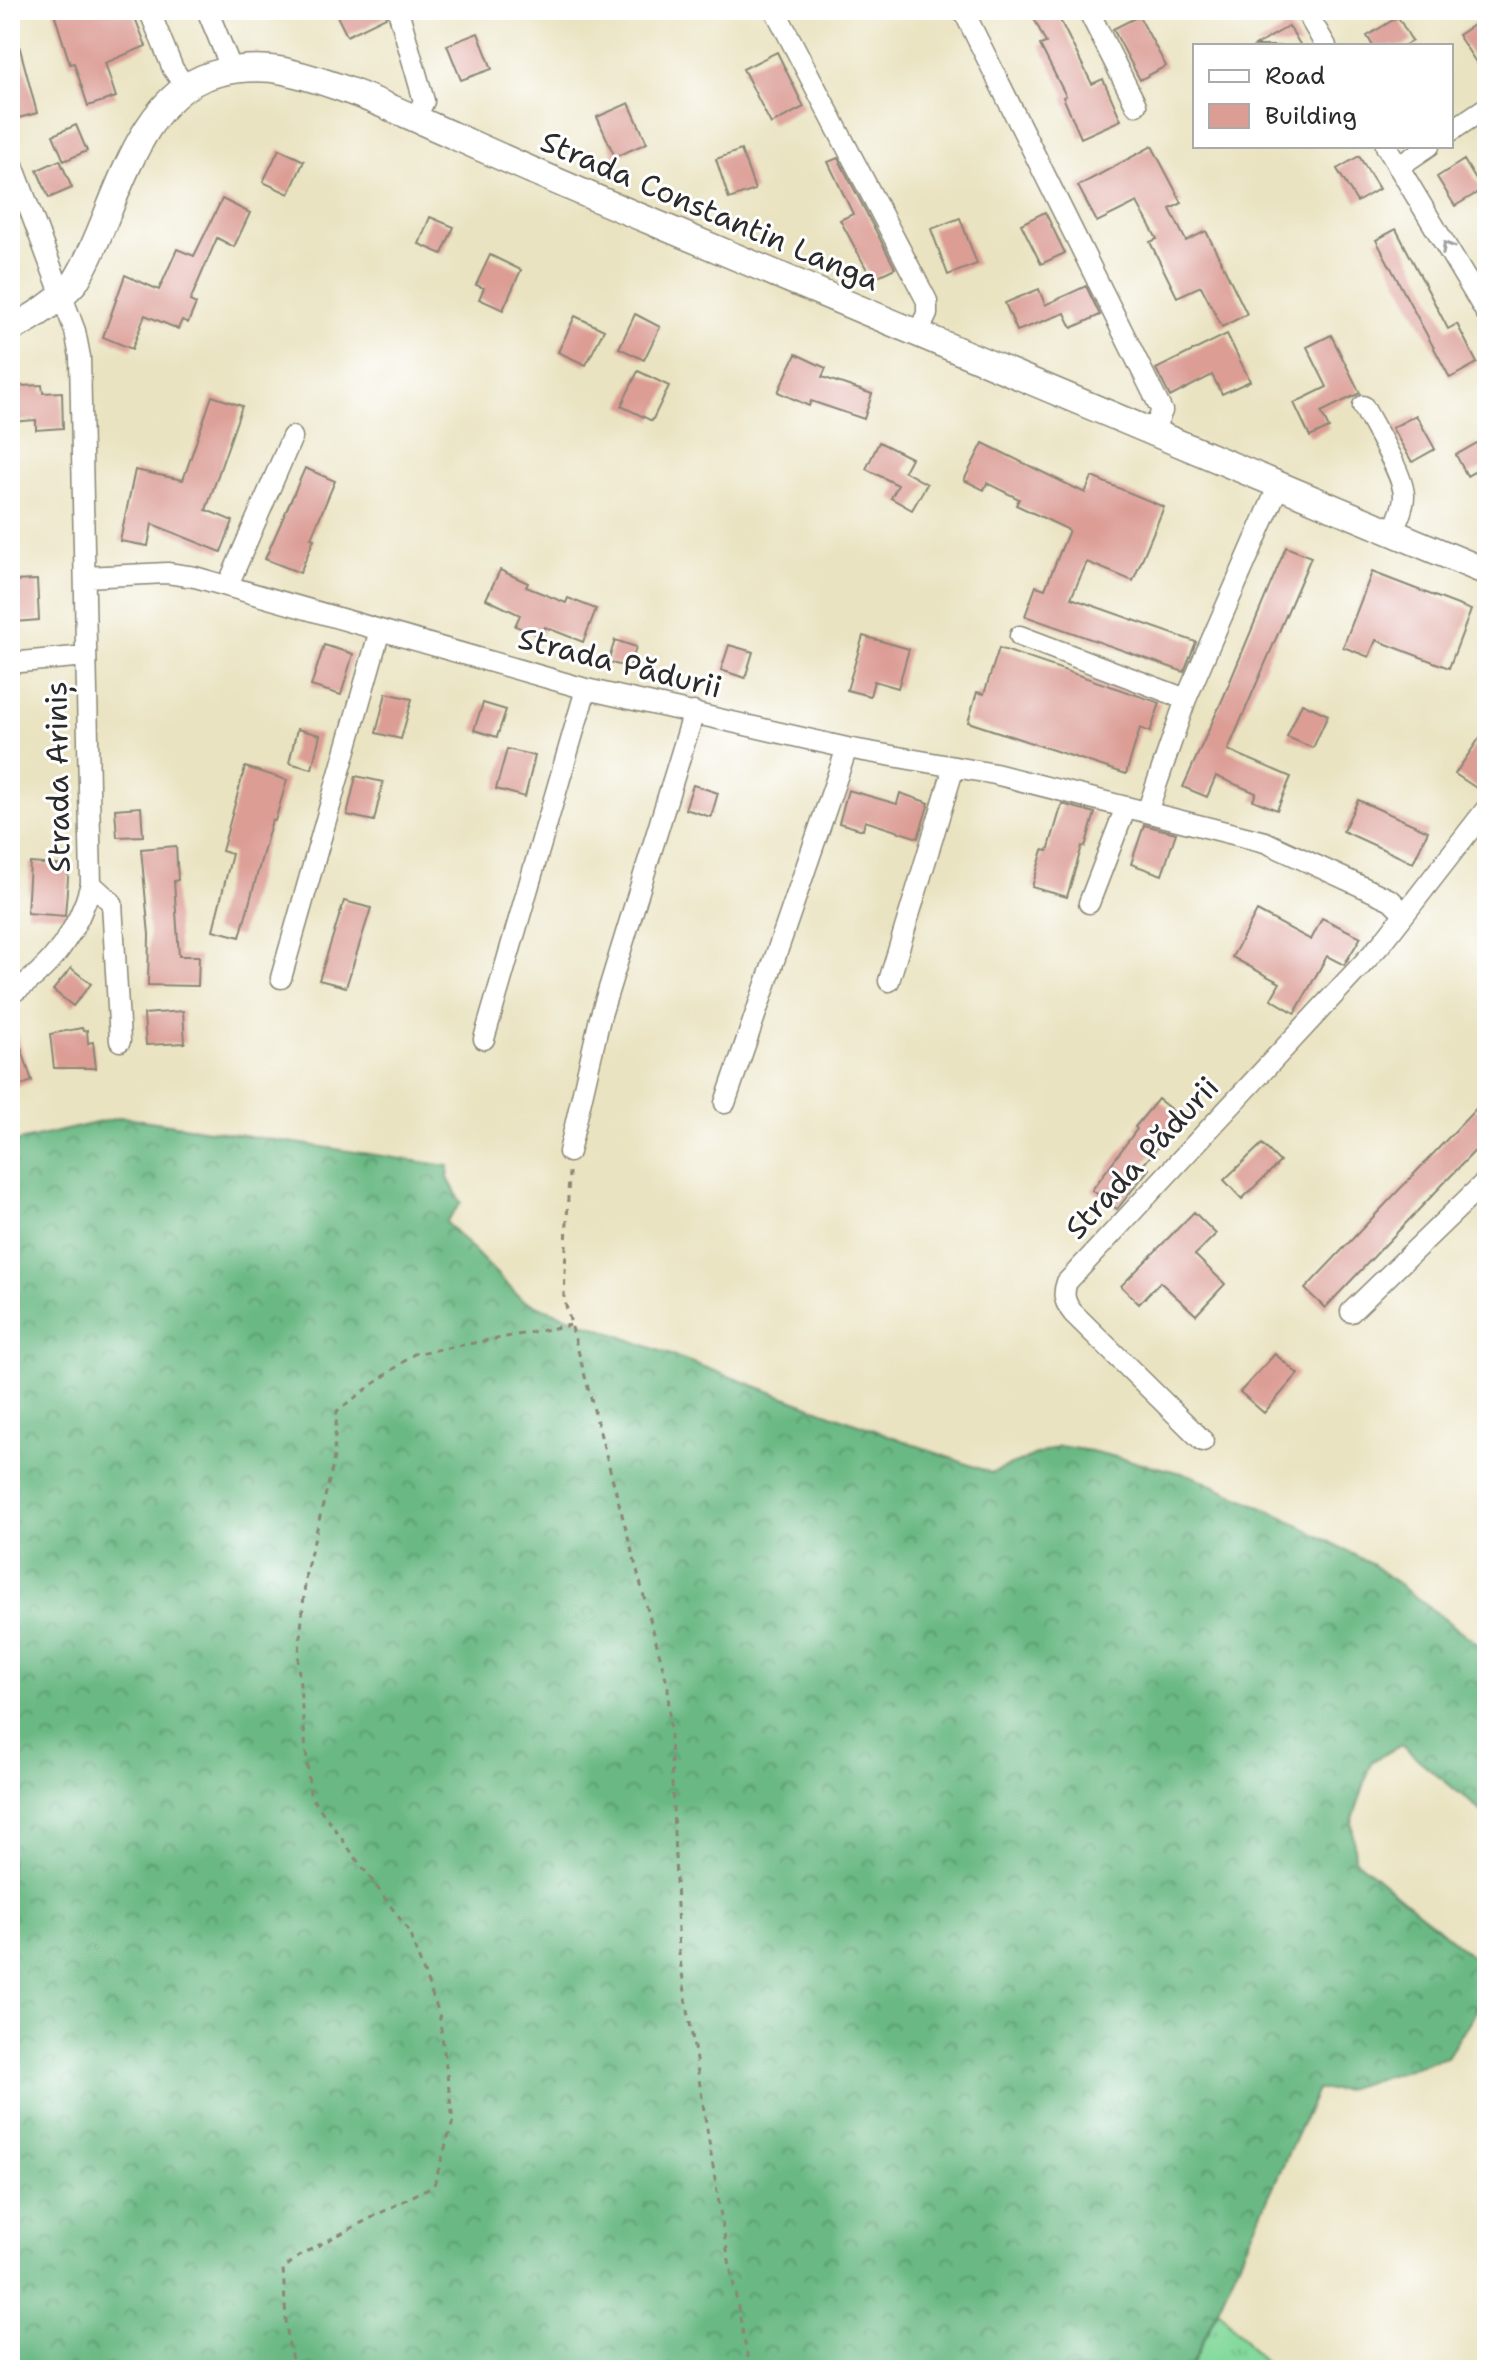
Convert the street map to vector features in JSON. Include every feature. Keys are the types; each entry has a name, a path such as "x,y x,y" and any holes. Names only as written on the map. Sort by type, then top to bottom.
{"main road":[{"name":"Strada Constantin Langa","path":"10,329 36,316 62,297 83,269 136,151 151,123 167,103 198,80 229,71 279,69 344,90 415,119 1278,487 1487,572"}],"street":[{"path":"149,10 173,69 186,87"},
{"path":"207,10 227,58 229,71"},
{"path":"398,10 424,101 415,119"},
{"path":"775,10 927,301 927,314 918,333"},
{"path":"963,10 1162,411 1152,433"},
{"path":"1088,10 1136,105"},
{"path":"1305,10 1325,44"},
{"path":"1453,130 1487,107"},
{"path":"1387,148 1487,314"},
{"path":"1398,167 1426,148"},
{"path":"10,157 75,331 80,357 85,577"},
{"path":"1363,406 1388,453 1404,493 1402,510 1392,533"},
{"path":"228,585 292,437"},
{"path":"1147,812 1186,699 1278,487"},
{"name":"Strada Pădurii","path":"85,577 167,573 228,585 586,689 847,748 954,767 1265,842 1391,900 1404,913"},
{"name":"Strada Ariniș","path":"10,994 41,971 66,940 79,921 91,884 85,577"},
{"path":"281,978 380,630"},
{"path":"1020,636 1186,699"},
{"path":"10,663 86,656"},
{"path":"484,1039 586,689"},
{"path":"569,1152 600,1018 694,712"},
{"path":"725,1103 847,748"},
{"path":"889,981 954,767"},
{"path":"1089,903 1126,807"},
{"name":"Strada Pădurii","path":"1203,1441 1073,1313 1066,1304 1065,1288 1078,1270 1382,943 1487,808"},
{"path":"91,884 112,903 120,1041"},
{"path":"1351,1312 1487,1180"}],"path":[{"path":"569,1152 564,1298 668,1686 679,1954 723,2229 750,2370"},
{"path":"297,2370 293,2365 287,2331 283,2269 302,2254 434,2185 453,2121 439,2013 408,1930 310,1795 298,1664 306,1572 333,1465 337,1411 414,1354 571,1325"}],"green space":[{"path":"122,1117 449,1166 448,1178 461,1203 446,1222 522,1300 991,1473 1059,1446 1190,1475 1283,1517 1373,1565 1487,1651 1487,1816 1401,1745 1372,1761 1352,1822 1355,1859 1487,1969 1487,1994 1447,2057 1342,2090 1317,2090 1192,2365 1193,2370 10,2370 10,1143"},
{"path":"1218,2309 1271,2370 1193,2370 1192,2366"}],"building":[{"path":"53,10 132,10 146,46 105,63 116,97 88,106 74,63 70,64"},
{"path":"334,10 385,10 386,17 347,36"},
{"path":"1030,10 1055,10 1092,84 1103,79 1121,120 1081,138 1063,97 1066,96 1040,45 1046,43"},
{"path":"1139,16 1166,66 1140,80 1113,29"},
{"path":"1487,16 1487,79 1458,35"},
{"path":"1398,17 1412,41 1407,44 1372,44 1367,36"},
{"path":"1289,26 1300,44 1258,44"},
{"path":"10,30 15,30 37,113 15,119 10,99"},
{"path":"478,33 492,69 461,80 447,45"},
{"path":"777,52 804,107 771,124 743,69"},
{"path":"629,103 647,143 615,157 597,117"},
{"path":"76,125 87,151 64,161 53,135"},
{"path":"1152,146 1182,203 1170,209 1186,241 1206,231 1247,314 1222,327 1201,286 1177,297 1150,242 1157,239 1137,202 1097,222 1078,186"},
{"path":"279,149 304,161 289,194 263,182"},
{"path":"741,150 755,190 729,199 716,159"},
{"path":"1359,156 1379,189 1357,202 1337,169"},
{"path":"838,158 895,268 872,279 840,220 853,214 828,162"},
{"path":"60,160 72,188 49,198 37,170"},
{"path":"1464,160 1482,190 1455,206 1437,177"},
{"path":"222,199 250,213 234,247 217,238 190,301 196,304 188,323 182,320 178,329 145,315 132,349 103,337 125,275 159,290 177,249 194,256"},
{"path":"1045,212 1065,253 1041,264 1021,224"},
{"path":"430,217 454,227 442,254 419,244"},
{"path":"960,218 977,264 948,275 931,229"},
{"path":"1396,229 1448,329 1457,324 1477,363 1450,378 1376,240"},
{"path":"490,255 521,270 503,310 479,299 484,288 476,285"},
{"path":"1086,286 1100,315 1072,328 1065,313 1017,331 1005,303 1039,289 1045,305"},
{"path":"635,314 660,327 644,360 619,348"},
{"path":"575,316 604,330 586,365 558,352"},
{"path":"1227,334 1250,381 1222,394 1212,375 1170,397 1156,369"},
{"path":"1331,335 1360,393 1321,412 1329,428 1310,437 1294,403 1327,387 1307,347"},
{"path":"796,354 826,368 822,377 872,394 864,419 811,401 809,406 778,392"},
{"path":"638,371 669,386 652,421 621,406"},
{"path":"42,385 43,393 62,392 63,428 36,430 36,420 10,422 10,393 20,392 20,386"},
{"path":"212,396 242,406 206,510 233,521 221,552 152,524 148,546 120,541 135,470 183,480"},
{"path":"1416,415 1435,449 1412,462 1392,428"},
{"path":"879,442 911,458 904,471 927,484 912,510 891,498 898,485 866,469"},
{"path":"983,443 1085,493 1092,477 1164,507 1133,581 1087,562 1071,598 1196,642 1184,672 1025,616 1036,586 1045,589 1069,530 1016,505 1019,499 987,483 984,490 964,480"},
{"path":"1477,443 1481,449 1487,446 1487,465 1467,476 1456,455"},
{"path":"305,468 335,481 300,573 265,559"},
{"path":"1286,547 1311,557 1228,750 1291,777 1277,810 1253,800 1256,793 1216,776 1207,797 1183,787"},
{"path":"500,570 528,583 526,587 566,603 568,598 596,609 583,642 545,627 541,636 515,626 520,615 486,599"},
{"path":"1372,572 1471,610 1449,668 1376,640 1369,657 1343,647"},
{"path":"37,580 39,620 15,622 12,581"},
{"path":"863,636 909,649 898,688 874,681 870,696 847,690"},
{"path":"615,640 636,647 630,668 608,662"},
{"path":"324,645 353,654 341,695 311,686"},
{"path":"729,645 753,652 745,678 721,670"},
{"path":"999,648 1160,703 1150,732 1140,728 1126,774 968,722 977,692 984,694"},
{"path":"386,693 412,699 401,739 376,733"},
{"path":"483,703 506,710 497,737 474,730"},
{"path":"1302,703 1328,715 1313,748 1287,737"},
{"path":"1487,727 1487,795 1455,774"},
{"path":"297,729 320,735 312,769 289,763"},
{"path":"507,749 535,756 525,797 496,789"},
{"path":"245,767 287,780 275,821 272,820 240,937 213,930 232,854 222,851"},
{"path":"356,776 383,782 374,821 347,815"},
{"path":"693,785 718,793 711,817 685,809"},
{"path":"848,790 897,804 900,793 929,803 918,838 865,821 863,830 839,823"},
{"path":"1358,800 1428,831 1413,863 1343,831"},
{"path":"1062,804 1095,813 1067,897 1032,887 1043,850 1048,851"},
{"path":"141,807 143,836 117,837 115,809"},
{"path":"1144,825 1176,833 1162,875 1131,864"},
{"path":"176,846 178,880 174,881 179,956 199,956 198,986 148,985 149,935 141,849"},
{"path":"30,863 69,866 65,916 27,913"},
{"path":"344,901 371,908 346,987 319,980"},
{"path":"1257,911 1311,940 1322,918 1361,937 1344,965 1327,956 1295,1013 1271,999 1280,983 1232,957"},
{"path":"71,968 91,984 73,1006 53,990"},
{"path":"183,1011 185,1043 146,1045 144,1014"},
{"path":"13,1023 32,1081 10,1090 10,1024"},
{"path":"82,1028 83,1031 87,1030 88,1043 93,1042 96,1068 54,1068 50,1034"},
{"path":"1487,1097 1487,1138 1325,1308 1305,1289"},
{"path":"1158,1099 1182,1118 1143,1165 1149,1169 1117,1209 1092,1190"},
{"path":"1262,1144 1280,1162 1242,1199 1224,1180"},
{"path":"1194,1212 1216,1234 1195,1255 1225,1284 1196,1315 1160,1282 1139,1304 1121,1286"},
{"path":"1275,1354 1298,1374 1264,1413 1240,1392"}]}
